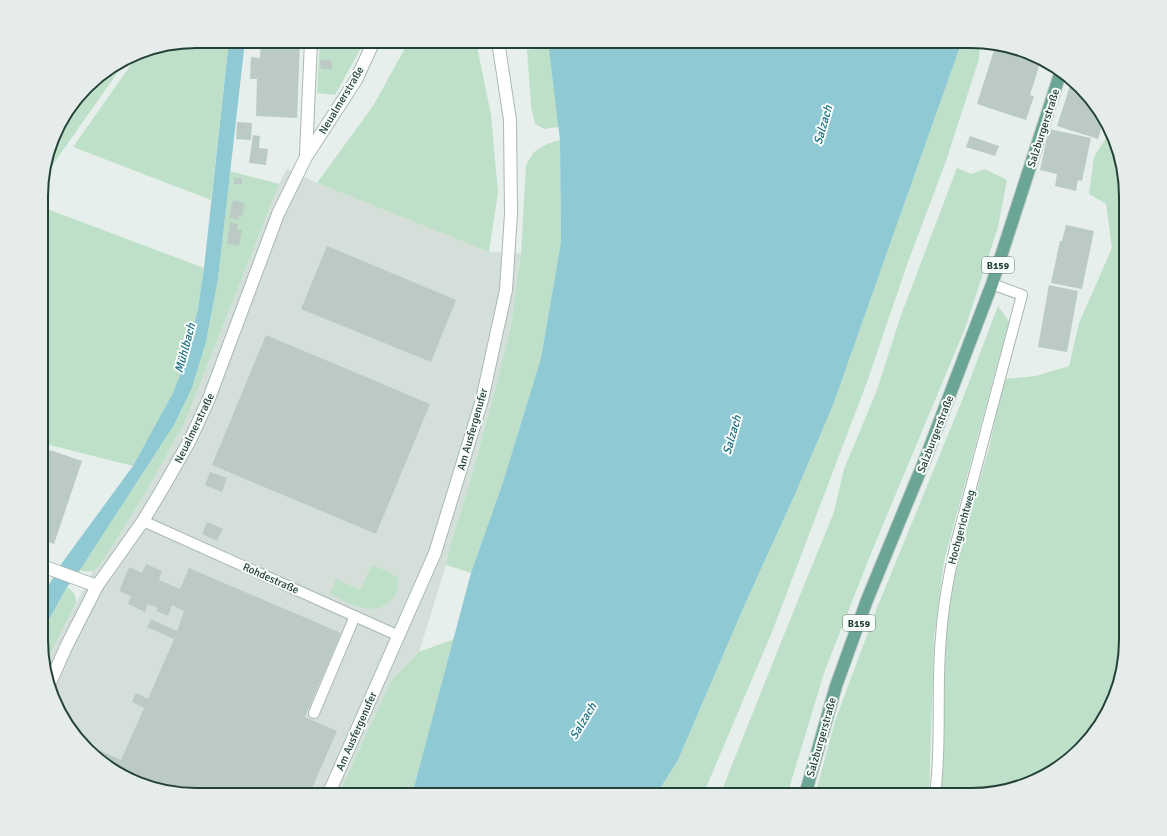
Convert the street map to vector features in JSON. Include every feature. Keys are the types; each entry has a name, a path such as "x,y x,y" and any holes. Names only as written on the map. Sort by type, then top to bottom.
{"main road":[{"name":"Salzburgerstraße","path":"807,788 836,686 867,600 926,457 992,284 1060,78"}],"street":[{"name":"Neualmerstraße","path":"306,156 312,48"},
{"name":"Neualmerstraße","path":"53,677 66,647 98,586 143,521 190,440 208,401 278,214 306,156 356,80 371,48"},
{"name":"Am Ausfergenufer","path":"331,788 435,553 482,400 506,290 511,214 510,120 499,48"},
{"path":"48,568 98,586"}],"lane":[{"name":"Hochgerichtweg","path":"936,788 939,742 940,637 947,581 1022,295 992,284"},
{"name":"Rohdestraße","path":"143,521 399,636"},
{"path":"314,713 355,616"}],"shaded area":[{"path":"287,169 317,183 489,252 521,253 511,325 468,489 419,652 392,679 341,788 177,787 139,777 114,763 91,745 73,722 59,697 49,657 93,571 100,565 142,499 185,422 279,184"}],"green space":[{"path":"228,48 211,200 73,147 133,62 158,53 177,49"},
{"path":"320,48 361,48 335,95 317,93"},
{"path":"404,48 477,48 491,115 498,192 489,252 317,183 373,106"},
{"path":"549,48 559,127 544,129 535,124 531,106 527,50"},
{"path":"960,48 980,48 979,59 946,161 908,262 867,382 772,632 706,788 660,788 678,760 833,405"},
{"path":"120,69 51,167 59,139 73,114 91,91"},
{"path":"1107,137 1114,158 1119,186 1119,650 1114,678 1108,697 1094,722 1076,745 1053,763 1028,777 1000,785 981,788 940,788 943,753 946,636 950,596 958,554 989,448 1004,379 1036,376 1069,366 1079,323 1112,248 1106,204 1089,194 1094,157"},
{"path":"560,140 561,242 541,358 503,482 471,573 446,565 449,549 468,489 493,398 511,325 521,253 526,165 534,152 547,144"},
{"path":"957,168 971,174 985,169 1007,180 998,227 966,326 872,551 825,670 790,788 723,788 834,512 844,469 877,390 901,315"},
{"path":"230,171 279,184 185,422 142,499 100,565 91,571 80,570 174,425 192,388 206,342 218,279"},
{"path":"48,209 204,268 197,316 190,348 180,378 133,466 48,445"},
{"path":"998,306 1009,321 944,561 934,638 929,788 817,788 835,721 877,608 961,403"},
{"path":"372,565 391,573 398,578 397,591 386,605 370,609 362,608 330,594 336,579 360,590"},
{"path":"67,587 74,594 76,603 49,657 48,621"},
{"path":"454,639 414,788 341,788 392,679 419,652"}],"water":[{"path":"228,48 244,48 218,279 206,342 192,388 174,425 80,570 67,587 48,621 48,586 62,563 133,466 173,393 185,363 198,309 204,268"},
{"name":"Salzach","path":"549,48 960,48 833,405 678,760 660,788 414,788 471,573 503,482 541,358 561,242 560,140"}],"building":[{"path":"261,48 300,48 297,118 256,116 257,79 250,79 251,57 260,58"},
{"path":"327,48 339,48 339,49"},
{"path":"994,50 1019,56 1039,65 1030,95 1034,96 1026,120 977,104"},
{"path":"320,60 331,60 332,69 321,69"},
{"path":"1070,86 1082,98 1102,127 1098,139 1057,126"},
{"path":"237,122 252,123 251,140 236,139"},
{"path":"1049,129 1091,138 1082,181 1078,180 1076,191 1055,186 1057,174 1040,170"},
{"path":"253,135 260,136 259,148 268,149 266,165 249,163"},
{"path":"970,136 999,146 995,156 966,147"},
{"path":"234,178 242,178 242,184 234,184"},
{"path":"233,200 245,203 242,217 239,216 238,220 229,218"},
{"path":"230,222 238,224 237,230 242,230 239,246 227,244"},
{"path":"1066,225 1094,231 1082,289 1051,283 1060,241 1062,241"},
{"path":"327,246 456,300 431,362 301,309"},
{"path":"1049,285 1078,291 1067,352 1038,347"},
{"path":"266,335 430,404 376,534 212,465"},
{"path":"50,450 82,461 54,544 48,542 48,456"},
{"path":"210,472 227,478 222,492 205,485"},
{"path":"207,522 223,529 217,541 202,534"},
{"path":"146,564 162,571 159,580 180,589 189,568 341,633 305,717 337,731 312,788 177,787 139,777 114,763 95,748 121,760 144,708 132,702 136,693 148,699 174,639 147,627 151,619 177,631 184,611 172,605 168,616 156,611 158,608 148,604 145,612 128,604 131,596 119,591 129,567 142,573"}],"water label":[{"name":"Mühlbach","path":"185,348"}]}
